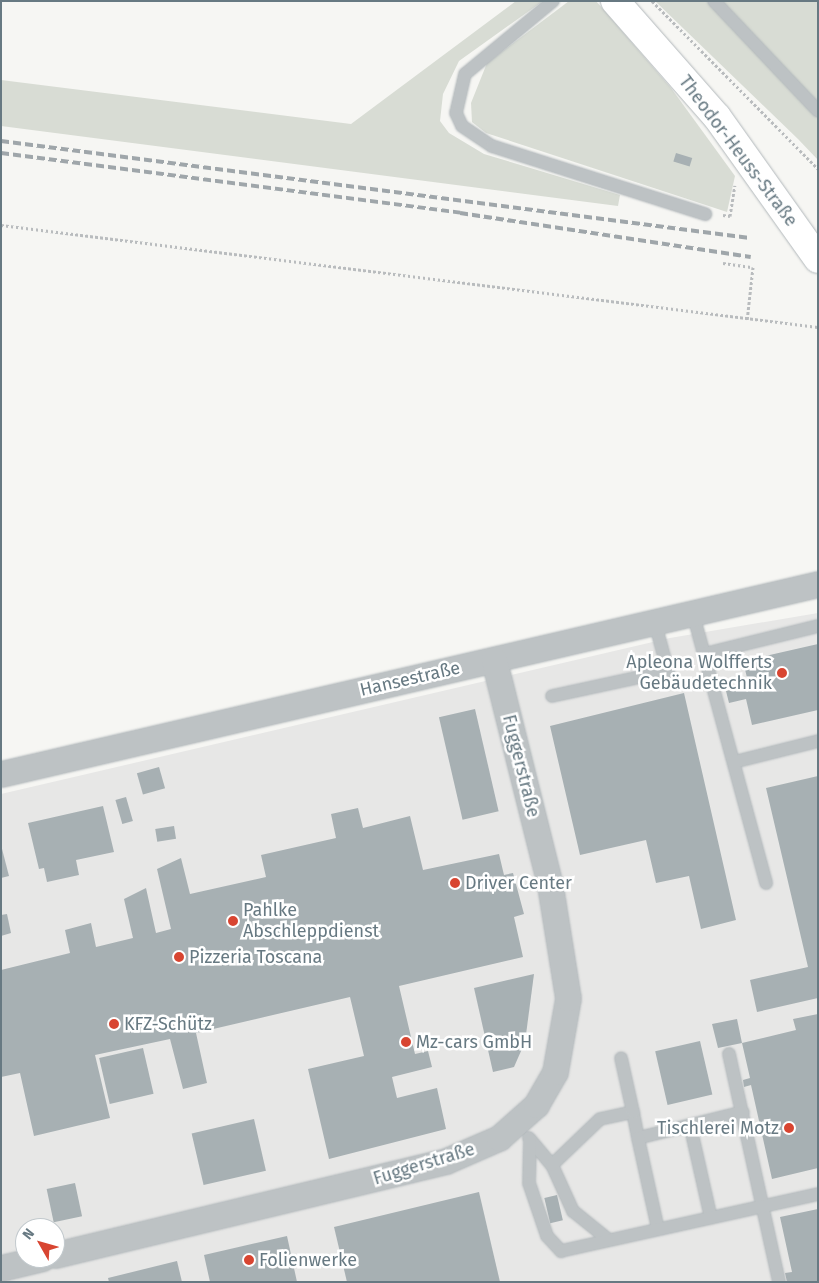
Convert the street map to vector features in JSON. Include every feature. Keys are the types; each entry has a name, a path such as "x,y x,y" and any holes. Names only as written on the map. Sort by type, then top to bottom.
{"main road":[{"name":"Theodor-Heuss-Straße","path":"615,1 717,117 818,258"}],"street":[{"name":"Hansestraße","path":"1,774 494,660 692,610 818,584"},
{"name":"Fuggerstraße","path":"65,1253 416,1170 524,1131 555,1072 568,998 550,885 494,660"},
{"path":"1,1268 15,1265"}],"lane":[{"path":"553,1 465,74 456,113 462,126 492,146 705,214"},
{"path":"714,1 818,111"},
{"path":"692,610 766,883"},
{"path":"552,696 668,671 654,619"},
{"path":"704,654 818,626"},
{"path":"734,762 818,741"},
{"path":"729,1054 780,1282"},
{"path":"621,1058 658,1229"},
{"path":"552,1165 600,1120 633,1112"},
{"path":"638,1138 743,1112"},
{"path":"690,1125 711,1218"},
{"path":"524,1131 552,1165 573,1211 609,1240"},
{"path":"524,1131 529,1183 547,1236 561,1251 818,1194"}],"path":[{"path":"652,1 818,169"},
{"path":"730,216 735,184"},
{"path":"1,225 747,322 818,327"},
{"path":"723,263 753,267 747,322"}],"shaded area":[{"path":"516,1 543,1 459,61 443,94 440,121 449,133 484,154 620,195 618,206 1,126 1,80 351,124"},
{"path":"569,1 596,1 671,88 735,176 727,212 486,133 472,122 471,103 487,63"},
{"path":"655,1 818,1 818,160 798,139"},
{"path":"818,613 818,1282 1,1282 1,794 670,638"}],"building":[{"path":"676,153 692,158 690,167 673,162"},
{"name":"Apleona Wolfferts Gebäudetechnik","path":"818,644 818,710 752,725 746,699 729,703 726,691 749,686 743,661"},
{"path":"684,693 736,920 701,929 689,876 656,883 646,840 580,855 550,726"},
{"path":"475,709 499,811 463,820 439,717"},
{"path":"159,767 165,788 143,794 137,773"},
{"path":"818,776 818,998 757,1012 750,980 808,967 766,788"},
{"path":"126,797 133,821 122,824 115,800"},
{"path":"103,806 114,852 76,860 79,875 47,882 44,868 39,869 28,823"},
{"path":"358,808 363,828 410,816 423,870 499,854 504,875 513,873 524,914 514,917 523,957 399,986 415,1054 428,1051 432,1067 392,1077 397,1098 437,1088 446,1129 329,1159 308,1069 364,1056 350,997 196,1033 207,1083 183,1089 170,1039 95,1055 110,1118 34,1136 20,1073 1,1077 1,970 70,953 65,930 91,923 96,947 133,938 124,899 146,888 156,933 171,929 157,869 181,858 190,894 266,877 261,855 336,838 331,814"},
{"path":"174,826 176,839 157,842 155,829"},
{"path":"1,845 9,876 1,878"},
{"path":"7,914 11,933 1,936 1,915"},
{"path":"534,974 525,1042 514,1067 493,1072 474,988"},
{"name":"Tischlerei Motz","path":"818,1014 818,1168 772,1179 751,1085 744,1087 743,1080 750,1078 742,1043 796,1030 793,1019"},
{"path":"737,1019 742,1043 718,1048 712,1024"},
{"path":"700,1041 712,1095 668,1105 655,1051"},
{"path":"143,1048 154,1094 110,1104 99,1058"},
{"path":"254,1119 266,1171 204,1185 192,1133"},
{"path":"75,1183 82,1216 65,1220 65,1218 53,1218 47,1189"},
{"path":"479,1192 500,1282 347,1282 334,1227"},
{"path":"557,1195 563,1220 550,1223 544,1198"},
{"path":"818,1209 818,1282 787,1282 785,1273 792,1272 780,1217"},
{"name":"Folienwerke","path":"287,1236 297,1282 210,1282 204,1255"},
{"path":"177,1261 182,1282 109,1282 108,1278"}],"railway":[{"path":"1,141 750,238"},
{"path":"1,153 460,213 751,257"}],"place":[{"name":"Apleona Wolfferts Gebäudetechnik","path":"782,673"},
{"name":"Driver Center","path":"455,883"},
{"name":"Pahlke Abschleppdienst","path":"233,921"},
{"name":"Pizzeria Toscana","path":"179,957"},
{"name":"KFZ-Schütz","path":"114,1024"},
{"name":"Mz-cars GmbH","path":"406,1042"},
{"name":"Tischlerei Motz","path":"789,1128"},
{"name":"Folienwerke","path":"249,1260"}]}
